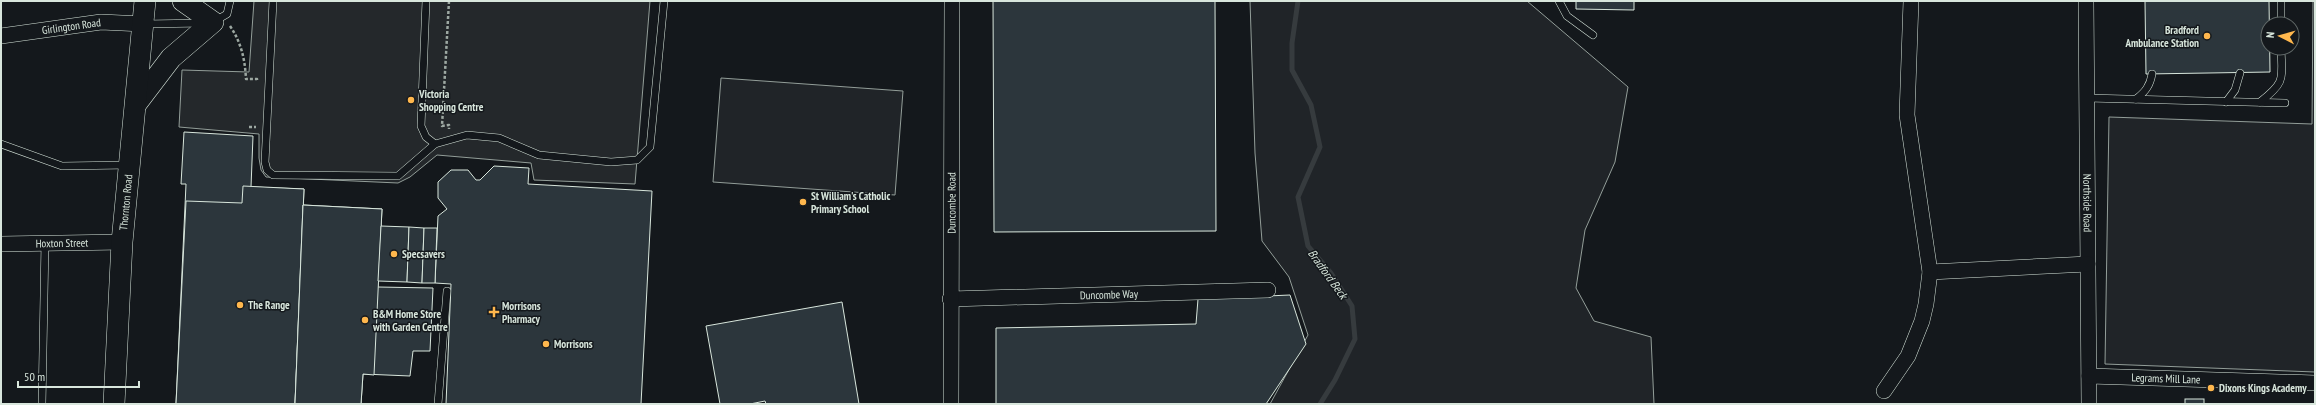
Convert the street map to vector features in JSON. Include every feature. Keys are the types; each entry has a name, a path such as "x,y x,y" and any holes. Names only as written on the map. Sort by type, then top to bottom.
{"main road":[{"name":"Thornton Road","path":"114,404 122,242 145,1"},
{"path":"135,105 171,58 218,19 184,1"}],"street":[{"name":"Duncombe Road","path":"951,404 950,299 952,1"},
{"path":"1884,391 1908,356 1922,321 1926,304 1930,272 1906,115 1911,1"},
{"name":"Northside Road","path":"2086,1 2089,404"},
{"name":"Girlington Road","path":"1,36 101,22 143,24"},
{"name":"Hoxton Street","path":"1,244 45,242 122,242"},
{"path":"1930,272 2088,264"},
{"name":"Duncombe Way","path":"950,299 1268,290"},
{"name":"Legrams Mill Lane","path":"2089,376 2315,383"}],"lane":[{"path":"143,24 218,19 226,14 230,1"},
{"path":"273,1 265,162 267,170 273,175 398,176 435,144 467,135 499,138 539,154 611,162 637,160 650,148 664,1"},
{"path":"426,1 421,126 426,137 435,144"},
{"path":"1559,1 1567,16 1593,35"},
{"path":"2280,1 2281,16"},
{"path":"2260,102 2276,90 2282,80 2281,56"},
{"path":"2226,102 2235,90 2240,73"},
{"path":"2136,99 2145,92 2151,83 2152,74"},
{"path":"2087,98 2285,103"},
{"path":"1,144 62,166 129,165"},
{"path":"42,404 45,242"},
{"path":"438,404 446,292"}],"path":[{"path":"448,140 449,125 442,126 449,1"},
{"path":"218,19 238,38 245,62 246,78 257,79 257,86"},
{"path":"255,134 256,120"}],"shaded area":[{"name":"Victoria Shopping Centre","path":"254,1 650,1 635,184 534,180 531,163 437,155 410,177 398,183 266,177 261,170 259,158 259,134 179,127 182,70 249,72"},
{"path":"1250,1 1527,1 1628,87 1615,162 1585,230 1576,288 1594,321 1651,337 1654,404 1270,404 1308,335 1289,277 1262,241 1255,153"},
{"path":"2313,1 2315,1 2315,372 2105,364 2109,117 2312,124"},
{"path":"721,78 903,91 895,195 713,182"}],"building":[{"path":"993,1 1215,1 1216,231 994,232"},
{"path":"1576,1 1634,1 1634,10 1576,9"},
{"name":"Bradford Ambulance Station","path":"2145,1 2269,1 2269,16 2260,16 2260,56 2270,56 2270,72 2146,74"},
{"name":"The Range","path":"184,132 253,136 251,187 304,189 295,404 176,404 186,184 181,184"},
{"name":"Morrisons","path":"494,166 529,168 528,184 652,191 641,404 446,404 451,284 435,283 438,216 447,209 438,198 438,182 451,170 468,170 476,180 480,180"},
{"name":"The Range","path":"243,186 304,189 295,404 176,404 186,201 242,203"},
{"name":"B&M Home Store with Garden Centre","path":"303,205 382,209 378,287 433,288 430,351 413,351 410,376 363,374 361,404 295,404"},
{"name":"B&M Home Store with Garden Centre","path":"303,205 382,209 374,375 363,374 361,404 295,404"},
{"name":"Specsavers","path":"381,226 409,227 407,282 378,281"},
{"path":"409,227 424,228 422,283 407,282"},
{"path":"424,228 437,228 435,283 422,283"},
{"path":"1290,295 1306,344 1266,404 996,404 996,328 1196,324 1198,299"},
{"path":"842,302 859,404 766,404 765,401 750,404 720,404 706,326"},
{"path":"2185,399 2204,399 2204,404 2185,404"}],"waterway":[{"name":"Bradford Beck","path":"1298,1 1292,43 1292,70 1311,105 1320,147 1298,197 1308,246 1331,273 1352,306 1355,339 1335,380 1320,404"}],"place":[{"name":"Bradford Ambulance Station","path":"2207,36"},
{"name":"Victoria Shopping Centre","path":"411,100"},
{"name":"St William's Catholic Primary School","path":"803,202"},
{"name":"Specsavers","path":"394,254"},
{"name":"The Range","path":"240,305"},
{"name":"Morrisons Pharmacy","path":"494,312"},
{"name":"B&M Home Store with Garden Centre","path":"365,320"},
{"name":"Morrisons","path":"546,344"},
{"name":"Dixons Kings Academy","path":"2211,388"}]}
